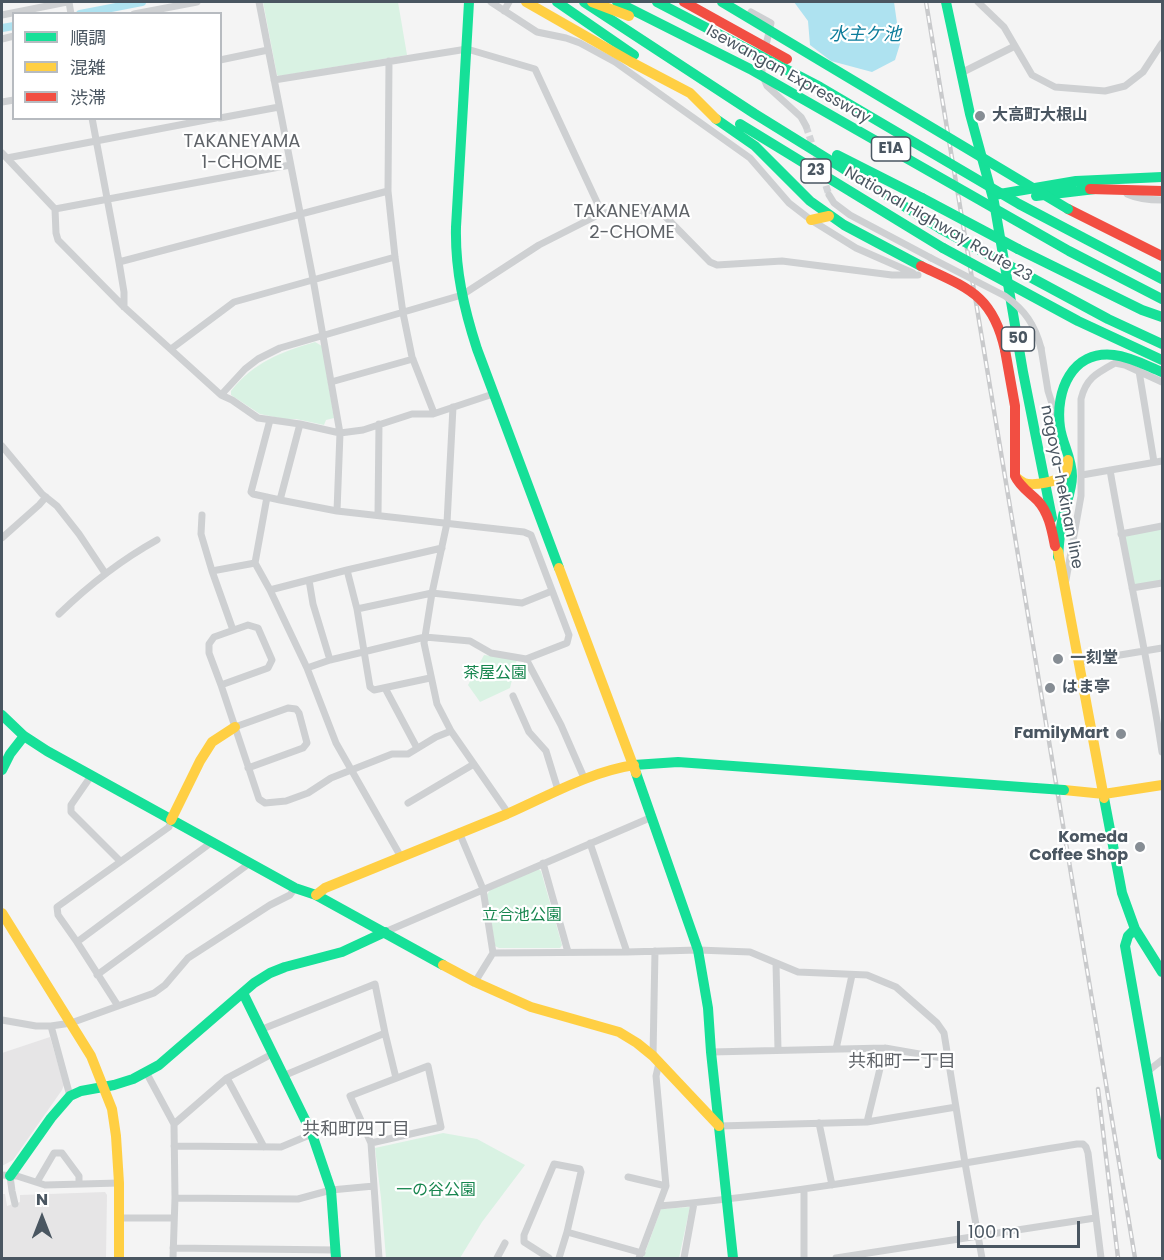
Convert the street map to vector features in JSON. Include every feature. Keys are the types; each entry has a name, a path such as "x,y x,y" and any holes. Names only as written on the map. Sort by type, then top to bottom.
{"main road":[{"path":"469,2 457,222 457,263 462,295 471,331 493,394 633,765 698,950 708,1008 733,1258"},
{"path":"526,2 690,93 715,118 755,146 810,201 829,216 973,293 984,302 997,321 1005,350 1015,406 1015,476 1020,485 1037,500 1046,513 1058,556"},
{"name":"National Highway Route 23","path":"557,2 690,93 943,248 1102,333 1162,360"},
{"name":"National Highway Route 23","path":"584,2 755,114 941,229 1108,319 1162,344"},
{"path":"592,2 631,17 679,40 906,158"},
{"name":"Isewangan Expressway","path":"617,2 750,69 1069,251 1162,298"},
{"name":"Isewangan Expressway","path":"657,2 811,82 1019,204 1162,279"},
{"path":"684,2 876,112 937,149 1019,204"},
{"path":"722,2 1068,209 1162,256"},
{"name":"nagoya-hekinan line","path":"946,2 970,114 993,199 1023,372 1122,892 1136,929 1162,972"},
{"path":"755,114 1018,249 1162,317"},
{"path":"993,199 1076,182 1162,177"},
{"path":"993,199 1162,184"},
{"path":"1090,189 1162,191"},
{"path":"811,220 829,216"},
{"path":"1058,556 1061,521 1072,483 1072,465 1059,425 1058,410 1064,386 1074,368 1089,357 1107,354 1162,372"},
{"path":"1015,476 1028,484 1060,479 1066,473 1068,464 1066,450"},
{"path":"2,715 24,736 91,776 295,888 316,895 475,982 531,1007 619,1032 629,1037 656,1060 719,1126"},
{"path":"171,820 212,742 235,727"},
{"path":"2,770 10,754 24,736"},
{"path":"316,895 325,888 508,813 558,790 611,770 654,762 1104,794 1162,785"},
{"path":"2,913 91,1056 104,1086 116,1136 120,1218 119,1258"},
{"path":"1136,929 1129,934 1125,946 1162,1155"},
{"path":"6,1175 70,1096 81,1091 133,1079 159,1065 254,983 278,970 342,952 385,932"},
{"path":"243,993 312,1134 331,1190 336,1254"}],"street":[{"path":"17,12 68,2"},
{"path":"144,12 197,2"},
{"path":"259,2 313,279 340,433 337,511"},
{"path":"221,395 245,369 258,359 280,348 462,295 539,244 602,213 659,210 710,262 717,265 782,261 892,275 918,275 856,248 811,220 789,203 750,158 615,62 580,43 537,32 491,2"},
{"path":"504,11 509,2"},
{"path":"733,2 771,23 762,63 762,74 767,86 801,117 806,126"},
{"path":"978,2 1004,27 1032,75 1054,87 1105,91 1125,86 1143,72 1162,43"},
{"path":"961,73 1015,46"},
{"path":"222,60 268,50"},
{"path":"274,80 468,50 535,69 602,213"},
{"path":"389,61 388,191 403,313 413,359 434,413"},
{"path":"222,118 279,106"},
{"path":"92,120 119,262 124,306"},
{"path":"4,156 206,120"},
{"path":"4,156 55,209 58,240 124,306 221,395 258,418 340,433 363,430 412,414 434,413 493,394"},
{"path":"55,209 290,165"},
{"path":"1120,190 1132,196 1162,200"},
{"path":"119,262 388,191"},
{"path":"829,195 850,215 1014,302 1032,321 1041,348 1048,391 1059,425"},
{"path":"810,201 811,220"},
{"path":"171,350 234,302 396,257"},
{"path":"331,382 413,359"},
{"path":"1064,589 1079,512 1082,475 1081,399 1084,387 1090,379 1115,363 1125,365 1162,382"},
{"path":"1082,475 1159,461 1139,371"},
{"path":"453,407 447,524 424,643 437,704 451,731 508,813"},
{"path":"270,420 251,489 253,494 337,511 524,532 531,536 569,635 567,643 526,659 491,653 470,641 425,637 363,651 307,668"},
{"path":"280,500 300,424"},
{"path":"378,515 379,424"},
{"path":"2,446 46,497 57,506 105,573"},
{"path":"1110,470 1144,652 1159,712 1162,752"},
{"path":"2,538 46,497"},
{"path":"267,497 255,563 307,668 336,743 401,856"},
{"path":"202,515 201,534 233,630"},
{"path":"1121,534 1162,526"},
{"path":"59,614 105,573 157,540"},
{"path":"270,590 442,548"},
{"path":"212,570 255,563"},
{"path":"347,570 357,609 370,687 374,690 430,678"},
{"path":"309,580 313,604 330,660"},
{"path":"1132,588 1162,583"},
{"path":"357,609 432,593 522,603 552,591"},
{"path":"221,685 268,668 272,660 258,628 248,625 214,637 209,644 208,653 259,799 265,803 286,801 308,793 331,778 392,754 408,754 451,731"},
{"path":"1078,662 1162,648"},
{"path":"526,659 561,725 585,780"},
{"path":"385,688 417,748"},
{"path":"513,696 528,732 546,751 558,790"},
{"path":"235,727 288,708 296,709 299,713 308,743 303,748 248,768"},
{"path":"408,803 474,764"},
{"path":"91,776 71,805 72,812 120,861"},
{"path":"385,932 652,817"},
{"path":"118,1006 57,915 57,907 169,827 171,820"},
{"path":"459,832 483,889 493,952 475,982"},
{"path":"77,942 212,842"},
{"path":"590,843 627,952"},
{"path":"97,975 250,863"},
{"path":"543,863 568,952"},
{"path":"2,1020 36,1026 71,1023 154,993 165,985 188,958 270,905 290,895 295,888"},
{"path":"493,952 698,950 750,952 798,972 867,975 896,987 938,1023 944,1033 964,1163 982,1258"},
{"path":"567,1232 640,1256 666,1186 656,1076 655,951"},
{"path":"777,963 778,1050"},
{"path":"836,1049 852,975"},
{"path":"260,1030 375,984 396,1078"},
{"path":"51,1026 70,1096"},
{"path":"283,1076 385,1033"},
{"path":"711,1052 885,1048 948,1059"},
{"path":"867,1122 885,1048"},
{"path":"174,1124 227,1078 272,1054"},
{"path":"1148,1071 1162,1060"},
{"path":"370,1143 441,1127 428,1066 350,1096 370,1143 379,1258"},
{"path":"146,1072 174,1124 173,1258"},
{"path":"227,1078 264,1147"},
{"path":"719,1126 867,1122 956,1107"},
{"path":"819,1123 832,1185"},
{"path":"174,1146 281,1147 312,1134"},
{"path":"659,1206 832,1185 1083,1144 1088,1153 1101,1258"},
{"path":"37,1182 54,1153 62,1153 79,1176 79,1184"},
{"path":"549,1258 524,1242 524,1235 554,1164 580,1169 581,1172 559,1258"},
{"path":"15,1204 6,1175 45,1185 119,1183"},
{"path":"628,1177 666,1186"},
{"path":"175,1198 298,1198 331,1190 374,1186"},
{"path":"804,1189 804,1258"},
{"path":"684,1258 694,1203"},
{"path":"120,1218 174,1218"},
{"path":"836,1258 1095,1218"},
{"path":"497,1258 505,1243"},
{"path":"173,1248 336,1254"}],"shaded area":[{"path":"50,1037 64,1085 13,1160 2,1166 2,1053"},
{"path":"105,1192 107,1195 106,1258 2,1258 2,1194 5,1194 7,1206 20,1202 20,1195"}],"green space":[{"path":"263,2 398,2 407,55 279,76"},
{"path":"315,342 322,346 334,418 326,420 324,425 260,414 231,395 231,391 240,381 259,365 280,354"},
{"path":"1162,526 1162,583 1132,588 1121,534"},
{"name":"茶屋公園","path":"484,655 517,659 510,688 480,702 468,685"},
{"name":"立合池公園","path":"538,869 541,871 562,945 560,948 499,948 495,946 487,895 490,890"},
{"name":"一の谷公園","path":"443,1133 477,1139 525,1165 482,1222 460,1258 386,1258 375,1148"},
{"path":"690,1207 679,1258 643,1258 661,1209"}],"water":[{"name":"水主ケ池","path":"794,2 894,2 900,44 895,60 872,72 831,61 810,45 808,21"}],"waterway":[{"path":"90,12 142,2"},
{"path":"2,28 12,26"}],"tunnel":[{"path":"806,126 829,195"}],"railway":[{"path":"926,2 1135,1258"},
{"path":"1098,1089 1118,1258"}],"traffic: fast":[{"path":"469,2 456,227 459,274 464,304 477,349 559,568"},
{"path":"557,2 634,55"},
{"path":"584,2 755,114 941,229"},
{"path":"617,2 750,69 1069,251 1162,299"},
{"path":"657,2 820,87 1019,204 1162,279"},
{"path":"722,2 1068,209"},
{"path":"946,2 970,114 994,202 1023,372 1052,518"},
{"path":"716,119 755,146 810,201 844,225 921,266"},
{"path":"740,124 943,248"},
{"path":"837,155 922,198"},
{"path":"994,195 1076,181 1162,177"},
{"path":"1036,196 1095,189"},
{"path":"922,198 1018,249"},
{"path":"941,229 1108,319 1162,344"},
{"path":"943,248 1078,321 1162,360"},
{"path":"1018,249 1142,310 1162,317"},
{"path":"1058,557 1062,521 1072,481 1072,469 1061,433 1059,413 1060,400 1069,376 1077,366 1099,355 1127,358 1162,372"},
{"path":"2,715 24,736 47,751 295,888 316,895 443,965"},
{"path":"2,770 10,754 24,736"},
{"path":"634,765 678,762 1035,788"},
{"path":"636,773 698,950 708,1008 733,1258"},
{"path":"1035,788 1064,790"},
{"path":"1104,798 1122,893 1135,929 1162,972"},
{"path":"1135,929 1128,936 1125,946 1162,1155"},
{"path":"10,1176 51,1118 70,1096 81,1091 133,1079 159,1065 254,983 270,973 342,952 385,932"},
{"path":"243,993 312,1134 331,1190 336,1258"}],"traffic: slow":[{"path":"526,2 690,93 716,119"},
{"path":"592,2 629,16"},
{"path":"811,220 829,216"},
{"path":"1016,477 1028,484 1052,481 1065,474 1068,460"},
{"path":"1058,551 1104,798"},
{"path":"559,568 636,773"},
{"path":"171,820 212,742 235,727"},
{"path":"316,895 325,888 507,814 553,792 601,773 634,765"},
{"path":"1064,790 1104,794 1162,785"},
{"path":"2,913 91,1056 112,1109 119,1183 119,1258"},
{"path":"443,965 531,1007 619,1032 653,1056 719,1126"}],"traffic: jam":[{"path":"684,2 787,59"},
{"path":"1090,189 1162,191"},
{"path":"1068,209 1162,256"},
{"path":"921,266 965,288 986,305 1000,332 1005,350"},
{"path":"1005,350 1015,406 1015,476 1045,511 1055,546"}],"place":[{"name":"大高町大根山","path":"980,116"},
{"name":"一刻堂","path":"1058,659"},
{"name":"はま亭","path":"1050,688"},
{"name":"FamilyMart","path":"1121,734"},
{"name":"Komeda Coffee Shop","path":"1140,847"}],"district":[{"name":"TAKANEYAMA 1-CHOME","path":"242,152"},
{"name":"TAKANEYAMA 2-CHOME","path":"632,222"},
{"name":"共和町一丁目","path":"902,1062"},
{"name":"共和町四丁目","path":"356,1130"}]}
